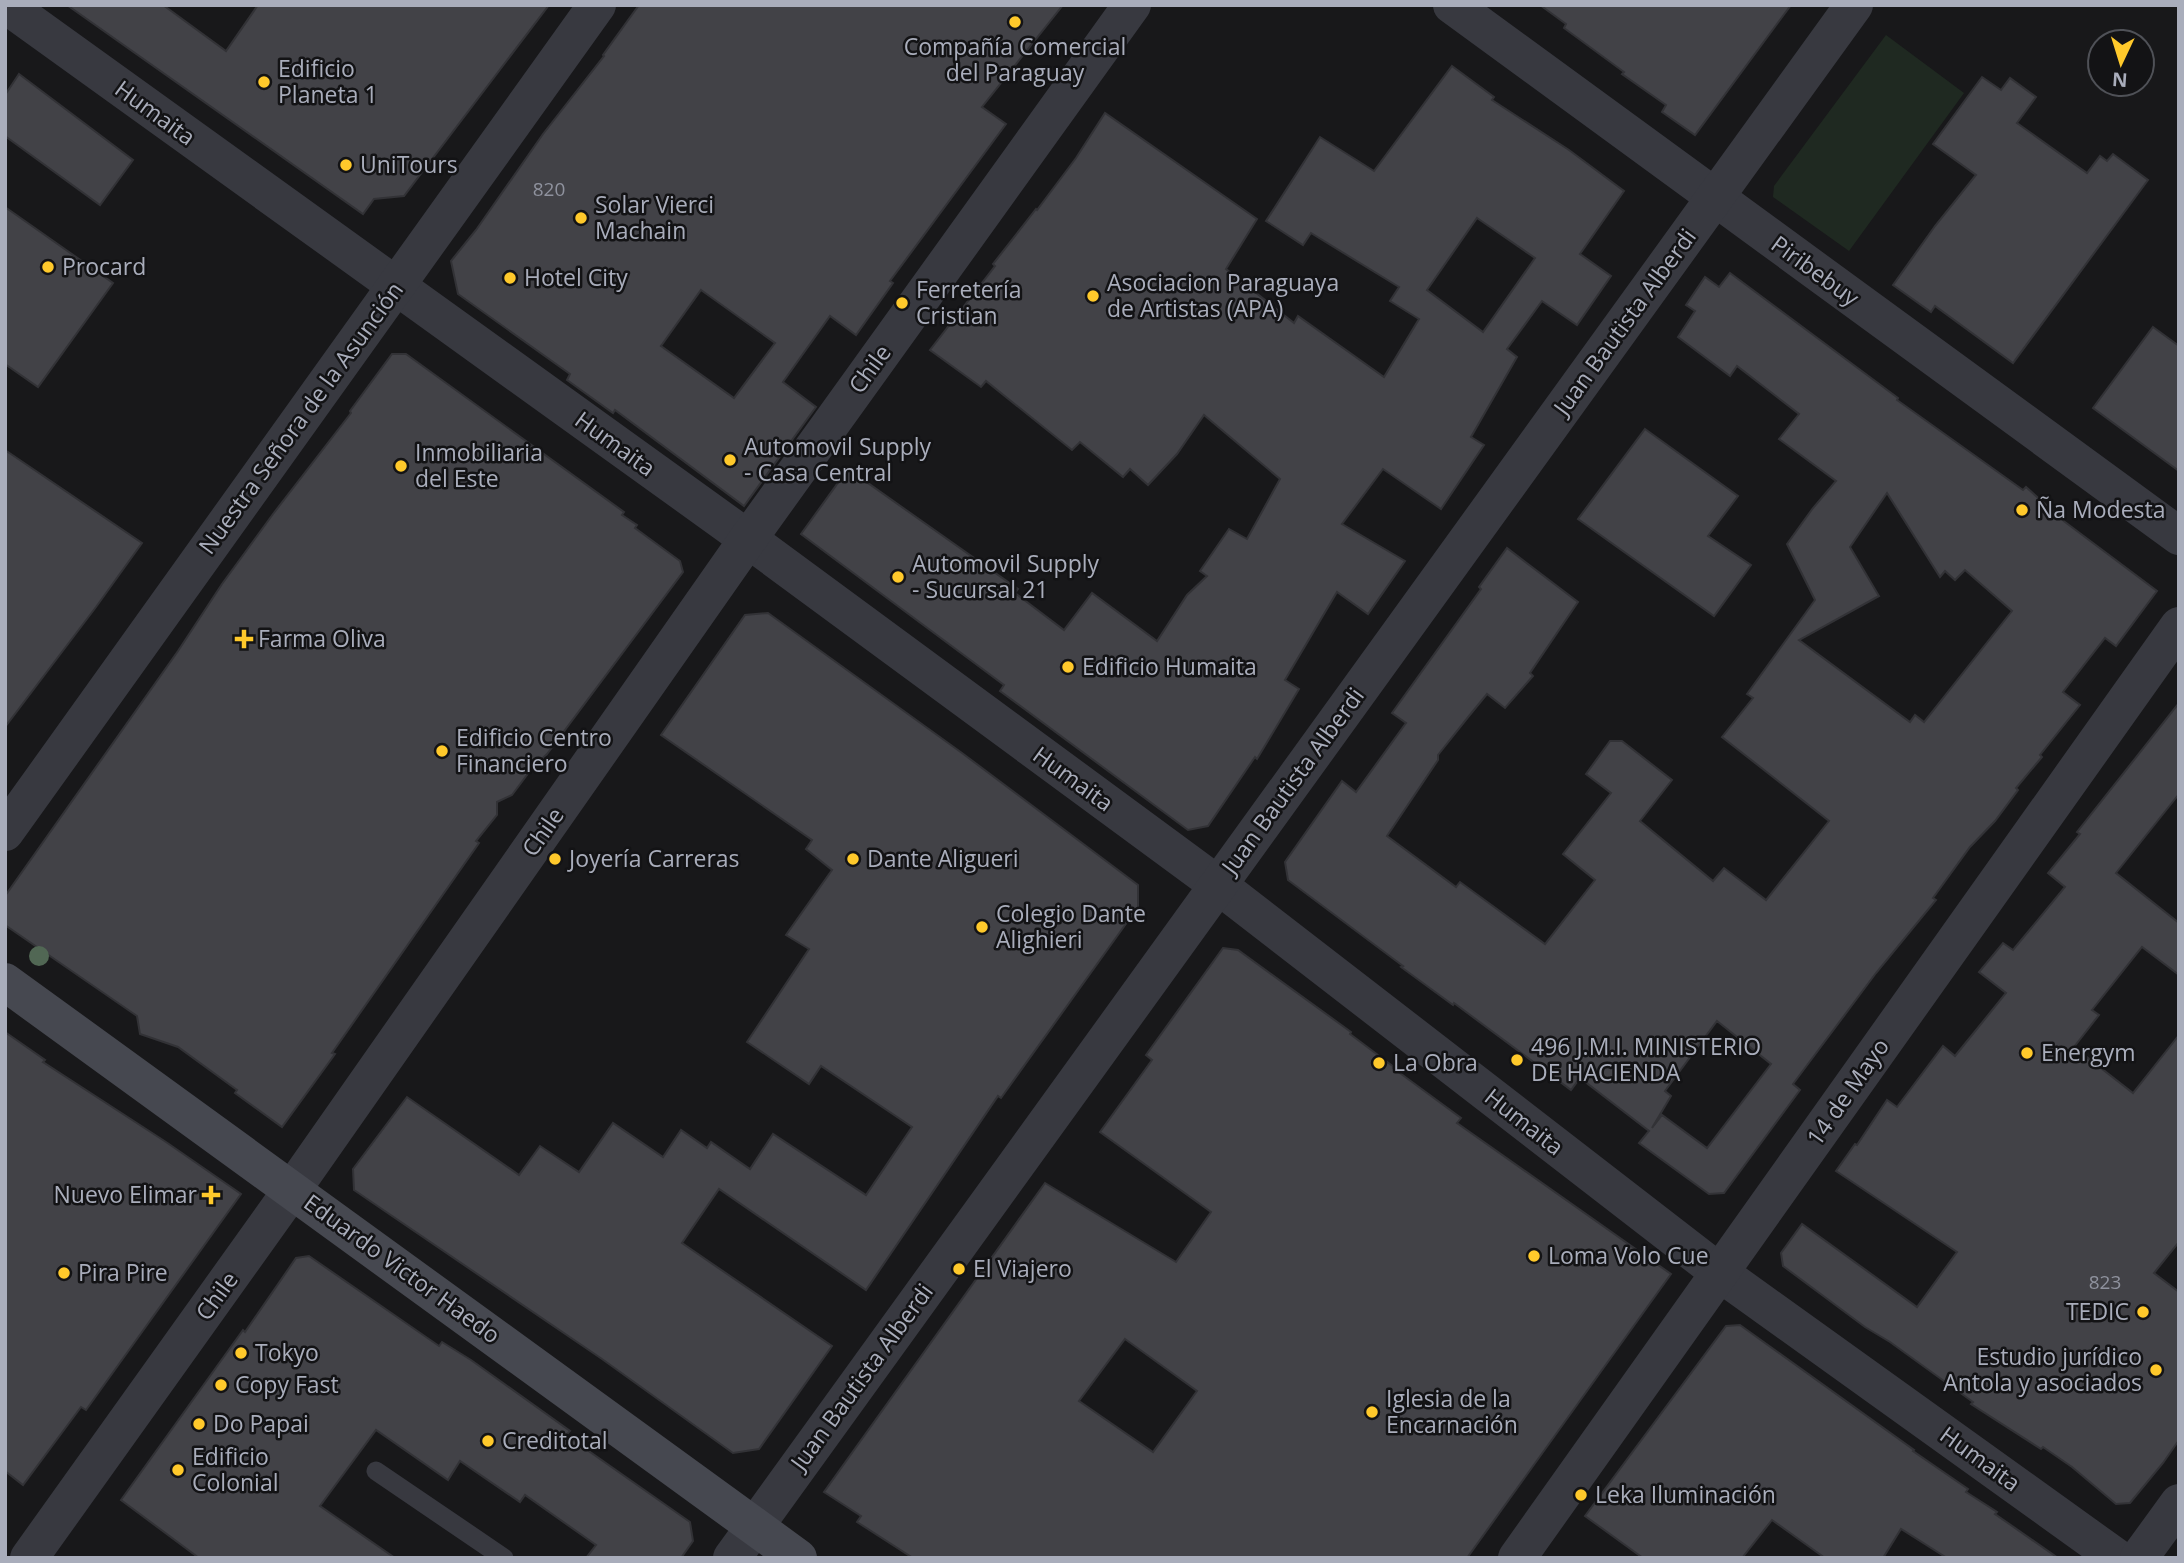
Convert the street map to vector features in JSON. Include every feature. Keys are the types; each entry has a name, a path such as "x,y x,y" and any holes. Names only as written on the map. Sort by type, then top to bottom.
{"street":[{"name":"Nuestra Señora de la Asunción","path":"5,832 597,5"},
{"name":"Chile","path":"29,1558 292,1189 748,539 1132,5"},
{"name":"Piribebuy","path":"1452,5 2179,536"},
{"name":"Juan Bautista Alberdi","path":"732,1558 1854,5"},
{"name":"Humaita","path":"14,14 748,539 1218,885 1720,1273 2116,1558"},
{"name":"14 de Mayo","path":"1517,1558 2179,626"},
{"name":"Eduardo Victor Haedo","path":"5,982 798,1558"},
{"path":"2139,1558 2179,1503"}],"lane":[{"path":"376,1471 504,1558"}],"shaded area":[{"path":"1886,35 1964,93 1849,251 1773,197 1774,186"}],"building":[{"path":"67,5 163,5 226,51 258,5 549,5 404,196 374,199 363,214"},
{"path":"639,5 1063,5 982,107 1006,124 890,281 893,283 856,335 830,316 783,382 816,407 744,506 615,410 613,413 567,380 570,374 458,294 451,261","holes":["701,290 775,343 734,398 661,346"]},
{"path":"1540,5 1791,5 1695,135 1662,112 1666,105 1564,28 1566,24"},
{"path":"1452,66 1494,97 1492,100 1569,150 1624,191 1580,254 1611,276 1577,325 1542,301 1507,349 1517,357 1471,437 1484,445 1441,509 1383,469 1342,524 1405,561 1368,614 1337,592 1285,680 1299,689 1257,759 1255,757 1208,826 1188,830 1000,691 1004,685 801,534 848,469 1018,589 1015,593 1064,630 1092,593 1157,641 1187,595 1207,576 1200,571 1229,529 1247,539 1280,479 1204,415 1177,454 1148,485 1130,469 1123,477 1080,442 1072,450 986,381 981,387 930,350 1076,158 1105,113 1257,219 1226,269 1294,323 1298,316 1384,377 1419,319 1390,301 1399,287 1311,233 1303,245 1266,221 1320,137 1374,171","holes":["1477,218 1535,258 1483,332 1427,290"]},
{"path":"19,74 133,160 100,205 5,136 5,95"},
{"path":"1982,77 2001,90 2010,78 2036,97 2017,123 2087,173 2100,156 2107,161 2113,154 2148,180 2013,363 1935,306 1931,312 1893,285 1976,175 1933,144"},
{"name":"Procard","path":"5,207 113,283 38,387 5,364"},
{"path":"1730,273 1898,398 1897,400 2023,490 2026,487 2065,522 2157,591 2116,646 2105,638 2063,692 2080,705 2040,755 2042,757 2016,788 2018,790 1995,821 1970,847 1933,898 1936,900 1876,973 1793,1084 1800,1090 1724,1193 1709,1194 1639,1143 1649,1131 1580,1078 1571,1090 1401,967 1403,966 1288,880 1285,862 1342,781 1356,792 1406,723 1392,713 1481,589 1479,587 1507,548 1578,602 1530,673 1533,676 1505,708 1487,694 1469,716 1438,755 1438,760 1387,836 1456,887 1460,882 1545,944 1595,880 1563,854 1611,793 1586,774 1610,741 1622,741 1672,780 1640,821 1713,881 1724,868 1766,900 1829,821 1722,737 1753,698 1747,694 1815,600 1787,544 1836,481 1779,439 1799,414 1737,366 1730,376 1678,337 1695,311 1686,305 1705,277 1719,287","holes":["1887,493 1940,577 1945,571 1955,580 1965,570 2012,611 1924,722 1915,715 1910,722 1799,640 1879,596 1850,547","1717,1021 1771,1064 1707,1148 1662,1115 1652,1128 1671,1096 1665,1091"]},
{"path":"2153,327 2179,346 2179,471 2093,408"},
{"path":"392,354 406,354 624,512 622,515 637,525 635,528 680,561 683,572 547,754 512,795 497,802 497,815 476,841 479,843 282,1127 178,1047 140,1034 137,1016 5,925 5,896 178,651 222,584"},
{"path":"1645,429 1738,496 1708,536 1751,565 1714,616 1578,519"},
{"path":"5,450 142,543 5,727"},
{"path":"768,613 962,753 1138,885 1138,907 1001,1098 998,1096 866,1290 719,1189 682,1243 832,1346 759,1449 733,1453 602,1359 354,1190 353,1169 407,1097 519,1175 540,1146 579,1172 613,1123 663,1157 681,1130 707,1148 711,1142 750,1169 773,1134 866,1195 912,1127 821,1066 809,1084 747,1042 809,949 786,935 832,870 806,849 812,840 661,735 745,615"},
{"path":"2179,703 2179,794 2116,873 2179,923 2179,975 2142,947 2092,1010 2099,1015 2074,1047 2133,1093 2179,1035 2179,1242 2154,1273 2179,1292 2179,1440 2130,1503 2116,1504 2072,1467 1971,1404 1973,1402 1783,1266 1781,1253 1802,1224 1917,1307 1957,1252 1836,1171 1887,1100 1897,1107 1943,1046 1955,1056 2006,993 1979,972 2003,943 2013,950 2065,887 2048,873"},
{"path":"1223,948 1238,950 1351,1032 1350,1034 1393,1068 1461,1118 1457,1123 1671,1274 1467,1558 913,1558 857,1522 861,1516 824,1492 1045,1183 1176,1262 1211,1212 1100,1132 1152,1060 1146,1055","holes":["1125,1339 1197,1391 1153,1452 1079,1401"]},
{"path":"5,1032 45,1060 43,1062 241,1194 86,1410 81,1407 23,1485 5,1471"},
{"path":"309,1256 439,1346 442,1342 471,1360 570,1431 566,1435 690,1522 693,1541 681,1558 586,1558 596,1545 525,1495 520,1502 460,1461 448,1480 376,1430 320,1506 395,1558 199,1558 121,1500 296,1258"},
{"path":"1740,1325 1968,1489 1966,1492 2058,1558 1947,1558 1901,1529 1883,1558 1825,1558 1772,1520 1742,1558 1643,1558 1585,1516 1726,1326"}],"place":[{"name":"Compañía Comercial del Paraguay","path":"1015,22"},
{"name":"Edificio Planeta 1","path":"264,82"},
{"name":"UniTours","path":"346,165"},
{"name":"Solar Vierci Machain","path":"581,218"},
{"name":"Procard","path":"48,267"},
{"name":"Hotel City","path":"510,278"},
{"name":"Asociacion Paraguaya de Artistas (APA)","path":"1093,296"},
{"name":"Ferretería Cristian","path":"902,303"},
{"name":"Automovil Supply - Casa Central","path":"730,460"},
{"name":"Inmobiliaria del Este","path":"401,466"},
{"name":"Ña Modesta","path":"2022,510"},
{"name":"Automovil Supply - Sucursal 21","path":"898,577"},
{"name":"Farma Oliva","path":"244,639"},
{"name":"Edificio Humaita","path":"1068,667"},
{"name":"Ediﬁcio Centro Financiero","path":"442,751"},
{"name":"Joyería Carreras","path":"555,859"},
{"name":"Dante Aligueri","path":"853,859"},
{"name":"Colegio Dante Alighieri","path":"982,927"},
{"name":"Energym","path":"2027,1053"},
{"name":"496 J.M.I. MINISTERIO DE HACIENDA","path":"1517,1060"},
{"name":"La Obra","path":"1379,1063"},
{"name":"Nuevo Elimar","path":"211,1195"},
{"name":"Loma Volo Cue","path":"1534,1256"},
{"name":"El Viajero","path":"959,1269"},
{"name":"Pira Pire","path":"64,1273"},
{"name":"TEDIC","path":"2143,1312"},
{"name":"Tokyo","path":"241,1353"},
{"name":"Estudio jurídico Antola y asociados","path":"2156,1370"},
{"name":"Copy Fast","path":"221,1385"},
{"name":"Iglesia de la Encarnación","path":"1372,1412"},
{"name":"Do Papai","path":"199,1424"},
{"name":"Creditotal","path":"488,1441"},
{"name":"Edificio Colonial","path":"178,1470"},
{"name":"Leka Iluminación","path":"1581,1495"}]}
